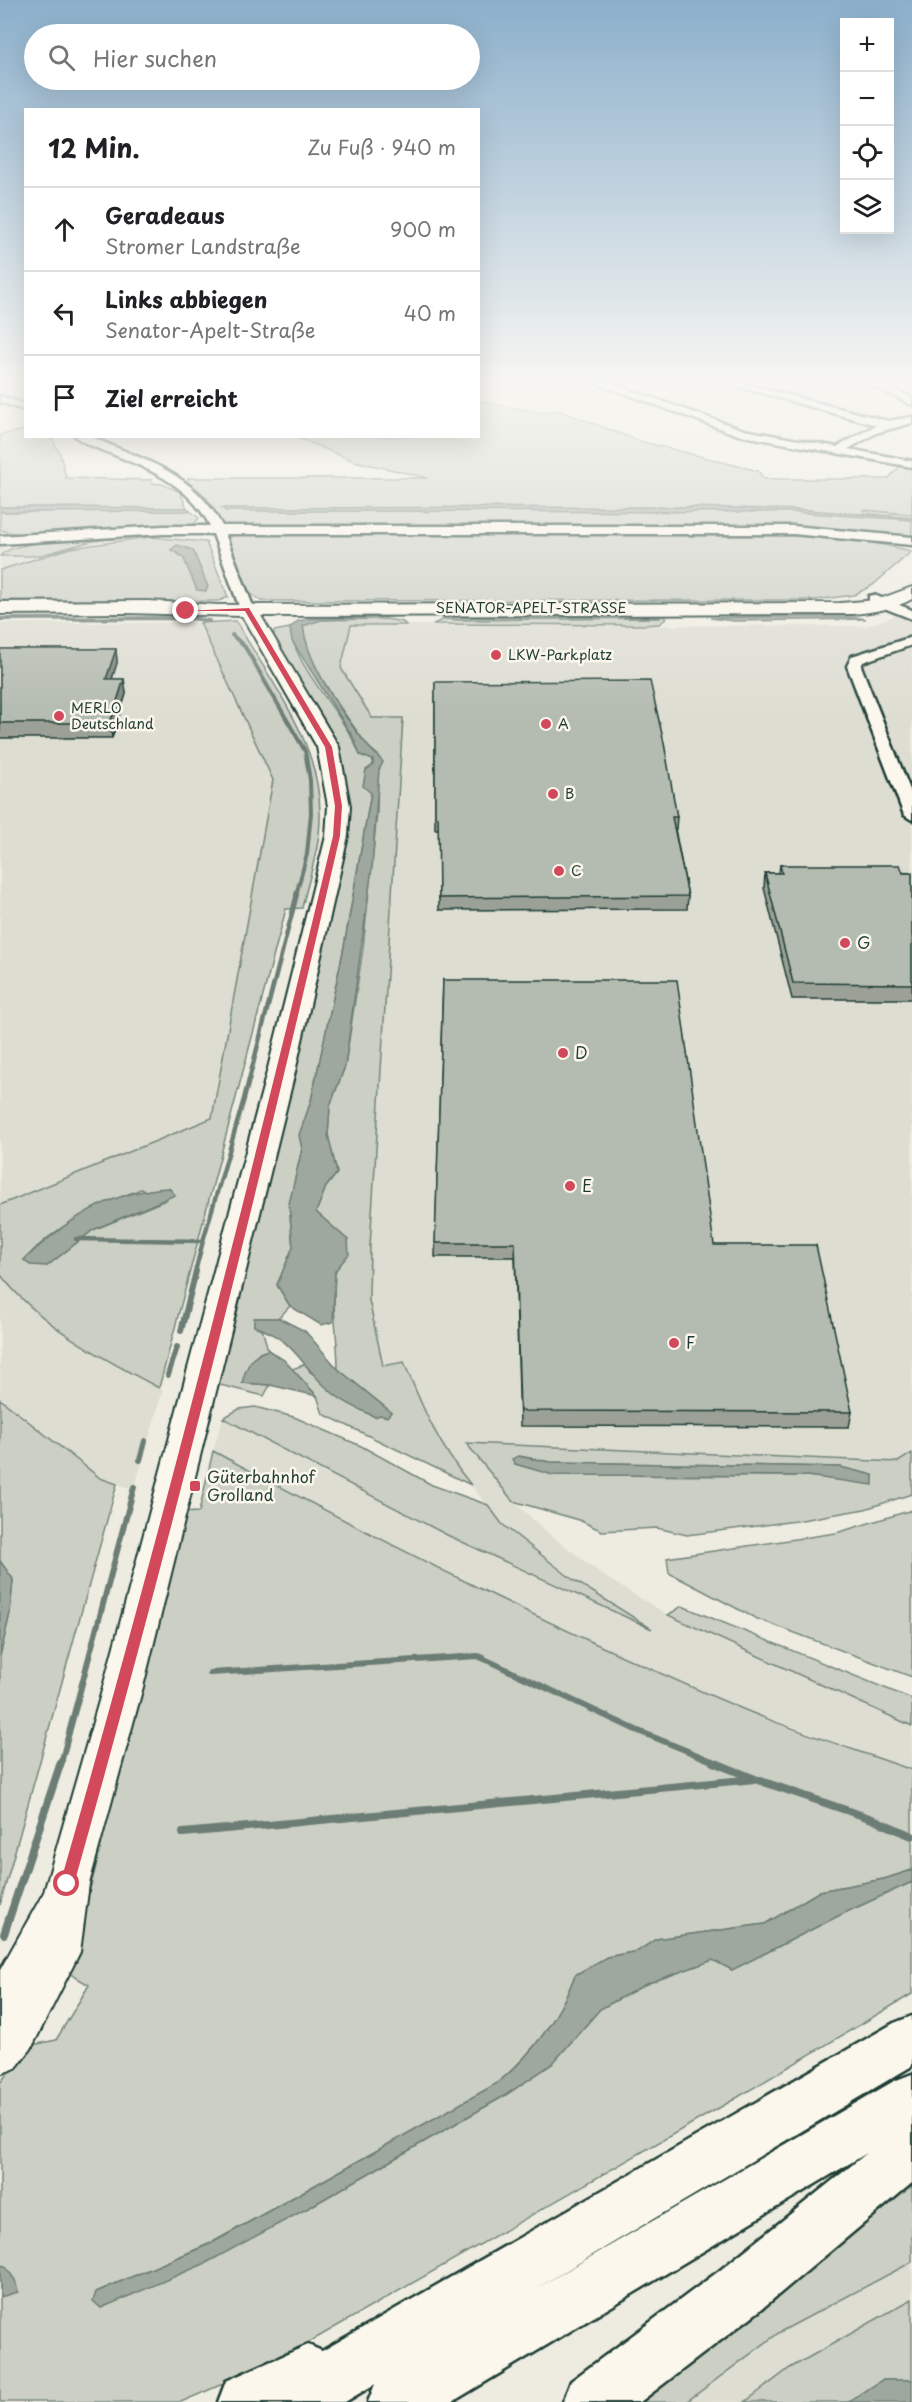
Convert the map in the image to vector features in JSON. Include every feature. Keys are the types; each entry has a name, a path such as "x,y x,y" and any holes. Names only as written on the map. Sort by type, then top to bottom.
{"highway":[{"path":"289,2402 912,2039"},
{"path":"397,2402 912,2098"},
{"path":"592,2402 739,2290 912,2150"},
{"path":"247,2402 428,2320"}],"street":[{"path":"0,2053 15,2034 58,1953 67,1884 126,1675 281,1072 337,836 339,806 328,747 252,619 216,532 202,504 192,494"},
{"path":"3,545 78,537 184,532 756,532 836,533 912,541"},
{"path":"756,532 819,535 912,546"},
{"name":"SENATOR-APELT-STRASSE","path":"880,602 890,591 912,576"},
{"name":"SENATOR-APELT-STRASSE","path":"252,619 278,617 301,609 815,608 880,602 912,592"},
{"path":"880,602 912,615"},
{"path":"0,608 218,611 252,619"},
{"path":"912,641 857,659 854,666 912,815"},
{"path":"3,2008 67,1884"}],"shaded area":[{"path":"0,494 181,494 187,508 0,507"},
{"path":"912,494 912,514 862,510 912,515 912,518 862,513 912,520 912,536 875,533 229,528 220,520 204,495"},
{"path":"0,507 187,508 190,511 0,512"},
{"path":"688,507 808,510 912,518 912,520 792,512 226,511 222,508"},
{"path":"190,511 199,518 194,524 183,528 28,536 0,530 0,512"},
{"path":"0,526 166,526 149,537 71,548 0,570"},
{"path":"181,534 129,536 88,542 38,556 0,556 11,549 56,540 114,536"},
{"path":"242,534 794,536 869,542 912,551 873,585 854,595 815,600 261,601 250,593 228,541 229,537"},
{"path":"149,537 206,542 228,597 219,601 0,600 0,570 71,548"},
{"path":"177,545 193,550 208,587 206,591 197,590 183,557 171,550"},
{"path":"912,610 912,1453 898,1462 467,1443 513,1501 549,1534 607,1578 668,1615 912,1726 912,1770 741,1708 532,1616 328,1513 213,1451 223,1418 447,1535 647,1627 572,1579 502,1524 448,1457 425,1414 404,1362 384,1366 369,1300 370,1246 403,719 372,718 341,668 351,625 866,626"},
{"path":"450,612 659,612 666,619 659,624 644,625 433,624 445,619 660,618 446,616"},
{"path":"393,617 321,620 303,626 311,656 337,704 383,762 379,770 372,868 345,1066 330,1106 328,1135 337,1173 326,1187 316,1212 348,1240 349,1254 335,1271 333,1322 321,1325 290,1306 277,1285 293,1247 289,1204 302,1149 299,1135 311,1101 344,947 371,793 363,786 366,770 373,765 373,760 360,755 353,737 292,641 290,628 298,621 307,619"},
{"path":"442,617 657,617 661,618 452,620"},
{"path":"710,618 866,619 734,621"},
{"path":"386,619 403,622 406,625 351,625 341,668 372,718 403,718 370,1246 369,1300 383,1366 404,1362 432,1426 449,1456 471,1485 323,1414 317,1396 292,1369 306,1364 310,1372 380,1415 391,1412 338,1369 334,1286 336,1270 347,1253 348,1240 316,1212 326,1187 337,1173 328,1135 330,1106 345,1066 363,948 377,813 378,755 368,747 319,674 306,642 303,625 321,620"},
{"path":"236,621 278,689 291,712 311,760 318,786 320,825 317,849 302,908 286,909 159,1388 73,1339 34,1310 16,1293 0,1274 0,1205 212,1118 273,780 200,623","holes":["141,1189 166,1200 93,1230 47,1266 24,1260 63,1227 125,1195"]},
{"path":"0,623 200,623 273,780 212,1119 0,1205"},
{"path":"290,628 301,659 353,740 360,755 373,760 371,793 344,947 311,1101 300,1135 302,1149 289,1205 293,1247 277,1285 290,1306 279,1318 255,1318 254,1325 262,1328 268,1350 259,1353 242,1383 270,1385 264,1396 212,1383 318,972 347,836 335,748 319,712 274,639 274,631"},
{"path":"169,1188 175,1195 93,1230 47,1266 30,1265 24,1260 56,1232 90,1210 127,1195"},
{"path":"0,1274 40,1313 84,1348 163,1390 134,1490 100,1478 0,1399"},
{"path":"254,1318 279,1318 305,1331 338,1369 391,1412 387,1417 380,1415 375,1417 332,1393 295,1352 279,1338 254,1326"},
{"path":"268,1350 284,1360 317,1396 270,1385 242,1383 253,1358"},
{"path":"0,1399 100,1478 117,1484 0,1905 0,1656 10,1613 13,1580 0,1561"},
{"path":"255,1407 294,1417 361,1446 432,1485 488,1505 502,1524 572,1579 652,1629 447,1535 223,1418 239,1409"},
{"path":"466,1443 898,1462 912,1453 912,1494 865,1509 796,1521 687,1535 657,1528 602,1531 579,1520 513,1501","holes":["519,1456 550,1462 840,1467 873,1475 872,1484 807,1476 553,1475"]},
{"path":"213,1451 407,1552 604,1648 759,1716 912,1770 912,1870 884,1879 820,1891 765,1924 656,1939 638,1951 607,1957 575,1975 553,2021 543,2035 521,2061 496,2084 211,2243 96,2292 308,2208 504,2096 552,2064 600,2009 646,1984 713,1960 732,1970 842,1914 912,1882 912,1994 733,2100 276,2361 181,2402 0,2402 0,2083 28,2046 56,2040 89,1985 67,1972 94,1874 180,1513 199,1512"},
{"path":"518,1456 550,1462 840,1467 873,1475 873,1485 807,1476 553,1475 515,1464 512,1459"},
{"path":"912,1510 912,1677 755,1618 669,1573 667,1558 836,1533"},
{"path":"0,1561 13,1579 10,1613 0,1656"},
{"path":"682,1606 912,1699 912,1726 668,1615"},
{"path":"912,1870 912,1882 842,1914 732,1970 713,1960 646,1984 600,2009 552,2064 504,2096 308,2208 206,2263 101,2308 93,2301 96,2292 212,2243 496,2084 521,2061 543,2035 569,1991 575,1975 607,1957 638,1951 656,1939 765,1924 820,1891 884,1879"},
{"path":"912,2178 912,2262 780,2332 686,2402 626,2402"},
{"path":"912,2262 912,2299 790,2368 745,2402 686,2402 780,2332"},
{"path":"0,2265 5,2266 15,2280 18,2292 0,2297"},
{"path":"912,2299 912,2380 882,2380 849,2402 745,2402 790,2368"},
{"path":"882,2380 912,2380 912,2402 849,2402"}],"building":[{"name":"MERLO Deutschland","path":"0,649 116,649 106,679 124,679 110,723 0,723"},
{"path":"650,681 664,743 677,817 672,817 688,896 439,898 438,817 435,817 435,682"},
{"name":"G","path":"780,865 900,865 903,873 912,873 912,984 793,983 765,873 782,873"},
{"path":"443,980 677,980 714,1245 816,1245 852,1412 520,1411 515,1243 435,1243"}],"waterway":[{"path":"0,619 192,618 209,621"},
{"path":"232,635 245,647 305,751 310,780 311,813 307,854 296,895"},
{"path":"203,1241 244,1099 297,894"},
{"path":"76,1239 203,1241"},
{"path":"195,1272 203,1241"},
{"path":"181,1331 196,1271"},
{"path":"168,1375 177,1347"},
{"path":"140,1460 145,1441"},
{"path":"61,1763 134,1487"},
{"path":"210,1673 478,1656 636,1730 717,1763"},
{"path":"4,1934 61,1762"},
{"path":"713,1762 755,1779"},
{"path":"183,1833 755,1779"},
{"path":"755,1779 875,1820 912,1836"}],"place":[{"name":"LKW-Parkplatz","path":"496,655"},
{"name":"MERLO Deutschland","path":"59,716"},
{"name":"A","path":"546,724"},
{"name":"B","path":"553,794"},
{"name":"C","path":"559,871"},
{"name":"G","path":"845,943"},
{"name":"D","path":"563,1053"},
{"name":"E","path":"570,1186"},
{"name":"F","path":"674,1343"},
{"name":"Güterbahnhof Grolland","path":"195,1486"}],"route":[{"path":"67,1884 123,1687 281,1072 337,836 339,806 328,747 247,609 186,611"}]}
